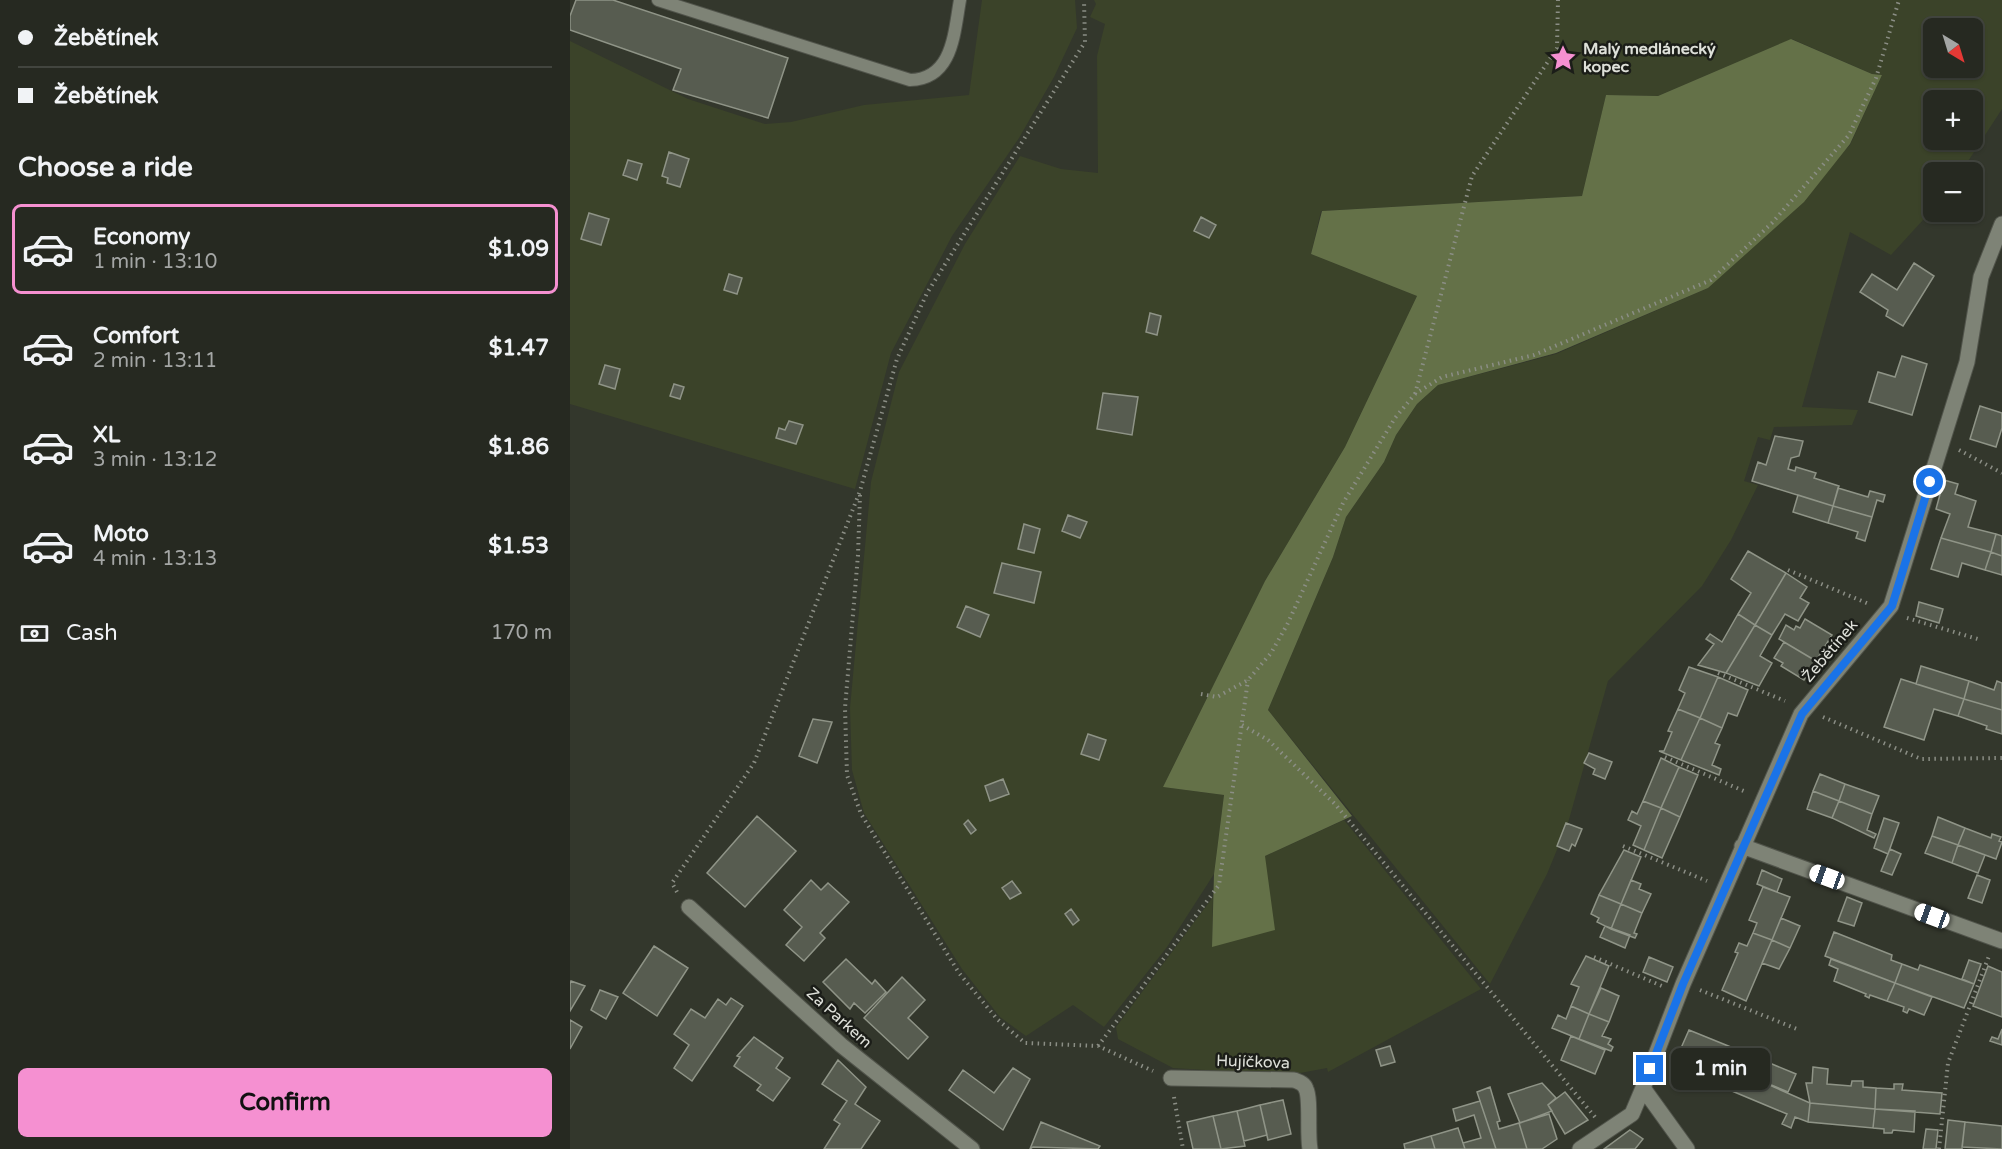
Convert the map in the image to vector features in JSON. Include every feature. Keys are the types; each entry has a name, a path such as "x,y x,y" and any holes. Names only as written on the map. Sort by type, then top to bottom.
{"street":[{"name":"Žebětínek","path":"1580,1149 1632,1114 1681,989 1742,846 1805,709 1892,606 1967,362 1981,277 2002,224"},
{"path":"1742,846 1999,940"},
{"name":"Za Parkem","path":"689,907 841,1045 972,1149"},
{"name":"Hujíčkova","path":"1171,1078 1294,1080 1302,1083 1307,1090 1307,1132 1310,1149"},
{"path":"1643,1088 1687,1149"}],"lane":[{"path":"658,0 910,80 925,80 937,71 952,44 960,0"}],"path":[{"path":"689,907 672,883 754,763 860,491 897,359 927,293 1085,42 1084,0"},
{"path":"1415,394 1472,176 1557,48 1558,0"},
{"path":"1201,694 1217,697 1248,680 1271,653 1287,625 1343,504 1395,418 1415,394 1442,377 1534,355 1711,280 1772,223 1849,135 1876,78 1899,0"},
{"path":"1943,441 2002,473"},
{"path":"860,491 858,555 845,708 847,775 861,814 958,973 997,1019 1025,1043 1098,1046 1171,1078 1184,1149"},
{"path":"1718,673 1921,759 2002,758"},
{"path":"1098,1046 1219,885 1248,680"},
{"path":"1242,724 1268,740 1335,804 1607,1131"},
{"path":"1665,757 1763,799"},
{"path":"1623,846 1724,889"},
{"path":"1939,1149 1948,1063 1999,940"},
{"path":"1594,957 1797,1029"}],"green space":[{"path":"982,0 1075,0 1077,28 1054,77 1019,138 952,236 891,353 855,489 570,404 570,41 688,99 765,124 791,122 864,105 969,95"},
{"path":"1094,0 2002,0 2002,109 1983,138 1983,90 1923,90 1923,150 1975,150 1968,162 1923,162 1923,220 1891,255 1850,232 1802,407 1858,410 1852,425 1774,427 1770,440 1758,437 1744,481 1758,485 1731,540 1702,586 1608,681 1568,823 1547,874 1490,984 1268,710 1333,557 1346,517 1384,462 1396,435 1417,404 1438,385 1556,354 1708,288 1850,145 1882,75 1872,74 1792,39 1658,96 1606,95 1582,196 1321,211 1311,254 1417,296 1345,447 1265,581 1163,787 1224,795 1214,874 1167,947 1104,1027 1073,1005 1026,1036 1000,1017 962,969 864,813 852,770 850,708 871,482 899,372 965,244 1020,156 1061,169 1098,173 1097,56 1105,24 1090,17 1096,4"},
{"path":"1791,39 1872,74 1882,75 1850,144 1804,202 1708,288 1556,353 1438,385 1417,404 1396,435 1384,462 1346,517 1333,557 1268,710 1352,816 1265,856 1275,930 1212,947 1214,874 1224,795 1163,787 1265,581 1345,447 1417,296 1311,254 1322,211 1582,196 1606,95 1658,96"},
{"path":"1344,820 1481,989 1328,1072 1327,1068 1300,1073 1253,1073 1173,1068 1118,1039 1116,1027 1213,897 1212,947 1265,856"}],"building":[{"path":"576,0 613,0 788,58 768,118 673,90 681,69 570,30 570,16"},
{"path":"669,152 689,159 680,187 667,183 668,178 662,176"},
{"path":"628,160 642,164 637,180 623,175"},
{"path":"589,213 609,219 601,245 581,239"},
{"path":"1201,217 1216,225 1209,238 1194,231"},
{"path":"1914,263 1934,276 1903,326 1886,316 1888,310 1860,292 1872,274 1897,290"},
{"path":"729,274 742,278 737,294 724,290"},
{"path":"1150,313 1161,316 1157,335 1146,332"},
{"path":"1902,356 1927,364 1912,415 1869,402 1878,372 1895,377"},
{"path":"605,365 620,369 615,389 599,384"},
{"path":"674,384 684,387 680,399 670,396"},
{"path":"1103,393 1138,397 1132,435 1097,429"},
{"path":"1980,406 2002,413 2002,428 1996,447 1970,439"},
{"path":"789,421 803,425 796,444 776,438 779,428 785,430"},
{"path":"1775,436 1803,441 1799,456 1791,458 1788,469 1795,471 1796,467 1816,473 1814,478 1839,486 1833,506 1752,481 1758,462 1766,465"},
{"path":"1944,480 1958,484 1955,494 1976,501 1968,527 1996,534 1991,552 1941,538 1950,514 1936,509"},
{"path":"1838,488 1868,497 1870,491 1885,495 1883,502 1877,500 1872,517 1833,506"},
{"path":"1798,495 1833,506 1828,523 1793,512"},
{"path":"1833,506 1872,517 1865,541 1856,538 1858,532 1828,523"},
{"path":"1068,515 1087,522 1080,538 1062,531"},
{"path":"1024,524 1040,529 1034,553 1018,549"},
{"path":"1996,534 2002,536 2002,556 1991,552"},
{"path":"1941,538 1991,552 1985,570 1962,563 1958,577 1931,569"},
{"path":"1748,551 1786,573 1755,625 1738,614 1751,593 1731,579"},
{"path":"1991,552 2002,556 2002,575 1985,570"},
{"path":"1002,563 1041,572 1034,603 994,593"},
{"path":"1786,573 1807,587 1800,598 1809,603 1798,621 1785,614 1772,635 1755,625"},
{"path":"1919,602 1943,609 1939,623 1916,616"},
{"path":"966,606 989,615 980,637 957,627"},
{"path":"1738,614 1755,625 1726,673 1698,665 1714,644 1706,639 1710,634 1722,642"},
{"path":"1805,619 1832,635 1816,661 1779,639 1786,625 1794,630 1796,626 1800,628"},
{"path":"1755,625 1772,635 1760,656 1772,663 1759,686 1726,673"},
{"path":"1784,642 1816,661 1804,680 1781,666 1783,663 1774,658"},
{"path":"1921,666 1969,681 1964,699 1916,684"},
{"path":"1689,667 1718,677 1700,718 1678,709 1685,693 1679,690"},
{"path":"1718,677 1748,690 1737,716 1728,713 1722,728 1700,718"},
{"path":"1901,679 1964,699 1958,716 1934,709 1924,740 1884,727"},
{"path":"1969,681 1994,690 1997,681 2002,683 2002,710 1964,699"},
{"path":"1964,699 2002,710 2002,734 1958,716"},
{"path":"1678,709 1700,718 1681,760 1659,751 1664,751 1672,732 1668,731"},
{"path":"1700,718 1722,728 1715,743 1720,745 1712,765 1721,769 1719,775 1681,760"},
{"path":"813,719 832,722 817,763 799,756"},
{"path":"1088,734 1106,740 1099,760 1081,754"},
{"path":"1589,753 1612,762 1605,779 1593,774 1595,769 1584,763"},
{"path":"1661,758 1679,767 1661,808 1643,801"},
{"path":"1679,767 1698,775 1680,817 1661,808"},
{"path":"1820,774 1845,784 1839,801 1813,791"},
{"path":"1003,779 1009,794 990,801 985,786"},
{"path":"1845,784 1879,796 1872,814 1839,801"},
{"path":"1813,791 1839,801 1832,818 1807,809"},
{"path":"1643,801 1661,808 1644,850 1633,845 1641,826 1628,820 1632,811 1637,814"},
{"path":"1839,801 1872,814 1867,830 1876,834 1874,838 1832,818"},
{"path":"1661,808 1680,817 1662,858 1644,850"},
{"path":"757,816 796,851 745,907 707,873"},
{"path":"1938,817 1965,828 1958,845 1932,836"},
{"path":"1884,818 1899,823 1888,854 1874,848"},
{"path":"968,820 976,830 971,834 964,824"},
{"path":"1566,823 1582,829 1575,846 1572,844 1569,851 1557,846"},
{"path":"1965,828 1991,838 1992,834 2001,837 1999,841 2002,842 1996,859 1958,845"},
{"path":"1932,836 1958,845 1952,863 1925,853"},
{"path":"1958,845 1985,855 1978,873 1952,863"},
{"path":"1890,849 1901,854 1892,875 1881,871"},
{"path":"1624,850 1641,857 1621,904 1599,895"},
{"path":"1762,870 1782,879 1777,892 1757,884"},
{"path":"1977,875 1990,880 1982,903 1968,898"},
{"path":"811,880 821,890 828,883 849,902 820,933 825,938 804,961 786,945 802,927 784,910"},
{"path":"1631,880 1641,884 1639,889 1651,894 1642,913 1621,904"},
{"path":"1012,881 1021,893 1010,899 1002,888"},
{"path":"1763,887 1790,897 1772,940 1753,933 1757,923 1749,920"},
{"path":"1599,895 1621,904 1611,929 1597,922 1599,918 1591,914"},
{"path":"1847,897 1862,903 1854,926 1838,921"},
{"path":"1621,904 1642,913 1634,933 1637,934 1635,938 1611,929"},
{"path":"1071,909 1079,920 1073,925 1065,914"},
{"path":"1781,918 1800,926 1790,948 1772,940"},
{"path":"1605,926 1630,935 1625,948 1600,937"},
{"path":"1834,932 1892,955 1891,960 1902,964 1895,983 1825,956"},
{"path":"1753,933 1772,940 1746,1001 1722,990 1738,953 1735,952 1739,943 1747,946"},
{"path":"1772,940 1790,948 1779,969 1762,963"},
{"path":"654,946 688,968 657,1016 623,993"},
{"path":"1586,956 1609,966 1589,1014 1571,1006 1579,987 1571,984"},
{"path":"1649,957 1673,967 1667,982 1643,972"},
{"path":"846,959 872,984 875,980 886,992 865,1013 854,1003 850,1009 823,982"},
{"path":"1831,959 1895,983 1887,1001 1870,995 1869,998 1865,996 1866,994 1834,981 1838,969 1829,965"},
{"path":"1969,960 1981,964 1974,984 1962,979"},
{"path":"1902,964 1918,970 1920,965 1974,984 1964,1008 1895,983"},
{"path":"1988,966 2002,972 2002,1017 1973,1006"},
{"path":"902,977 925,1000 908,1018 928,1037 908,1059 864,1018"},
{"path":"571,981 585,986 570,1011 570,984"},
{"path":"1895,983 1932,997 1924,1015 1909,1009 1907,1013 1903,1011 1904,1007 1887,1001"},
{"path":"1601,988 1619,996 1609,1022 1589,1014"},
{"path":"600,990 618,997 606,1019 591,1010"},
{"path":"731,998 743,1006 692,1081 674,1068 689,1045 674,1034 691,1009 705,1018 718,999 726,1005"},
{"path":"1571,1006 1589,1014 1579,1039 1552,1028 1558,1015 1566,1019"},
{"path":"1589,1014 1609,1022 1602,1036 1611,1039 1608,1044 1613,1047 1611,1051 1579,1039"},
{"path":"570,1020 582,1027 570,1049"},
{"path":"2002,1029 2002,1045 1990,1041 1992,1037 1998,1039"},
{"path":"1689,1030 1748,1054 1740,1072 1681,1048"},
{"path":"1571,1036 1605,1050 1595,1074 1561,1060"},
{"path":"754,1037 783,1058 776,1068 790,1078 773,1101 757,1090 761,1085 734,1066 740,1057 737,1056"},
{"path":"1390,1046 1395,1062 1381,1066 1376,1050"},
{"path":"1681,1048 1740,1072 1732,1091 1672,1069"},
{"path":"1748,1054 1796,1074 1788,1092 1740,1072"},
{"path":"838,1060 866,1087 855,1104 880,1121 861,1149 824,1149 840,1124 834,1120 847,1101 822,1084"},
{"path":"1813,1067 1828,1069 1827,1084 1851,1086 1852,1081 1863,1081 1863,1087 1876,1088 1875,1109 1810,1103 1806,1083 1812,1083"},
{"path":"1013,1068 1030,1079 1003,1130 949,1090 963,1070 994,1093"},
{"path":"1740,1072 1810,1103 1808,1122 1795,1117 1791,1128 1782,1124 1787,1114 1732,1091"},
{"path":"1542,1083 1556,1098 1548,1105 1552,1111 1520,1123 1508,1094"},
{"path":"1894,1084 1903,1084 1902,1090 1942,1093 1940,1114 1875,1109 1876,1088 1894,1089"},
{"path":"1490,1087 1500,1121 1497,1122 1499,1129 1519,1123 1527,1149 1496,1149 1477,1092"},
{"path":"1565,1092 1588,1120 1565,1134 1548,1105"},
{"path":"1283,1100 1291,1134 1268,1140 1260,1105"},
{"path":"1480,1101 1496,1149 1465,1149 1463,1143 1481,1138 1474,1115 1456,1121 1453,1109"},
{"path":"1810,1103 1875,1109 1873,1128 1808,1122"},
{"path":"1260,1105 1267,1135 1244,1141 1237,1111"},
{"path":"1875,1109 1915,1111 1914,1132 1893,1130 1892,1133 1884,1133 1884,1129 1873,1128"},
{"path":"1237,1111 1245,1146 1221,1149 1213,1116"},
{"path":"1549,1114 1557,1139 1542,1149 1527,1149 1519,1123"},
{"path":"1213,1116 1221,1149 1193,1149 1187,1122"},
{"path":"1948,1120 1965,1122 1962,1149 1945,1149"},
{"path":"1041,1122 1100,1146 1098,1149 1033,1147 1030,1149"},
{"path":"1965,1122 2002,1126 2002,1149 1962,1147"},
{"path":"1458,1128 1465,1149 1435,1149 1431,1136"},
{"path":"1926,1129 1938,1130 1936,1149 1923,1149"},
{"path":"1630,1130 1643,1139 1635,1149 1604,1149"},
{"path":"1431,1136 1435,1149 1405,1149 1404,1144"}],"place":[{"name":"Malý medlánecký kopec","path":"1563,58"}],"route":[{"path":"1650,1069 1683,984 1742,846 1802,714 1892,606 1930,482"}]}
